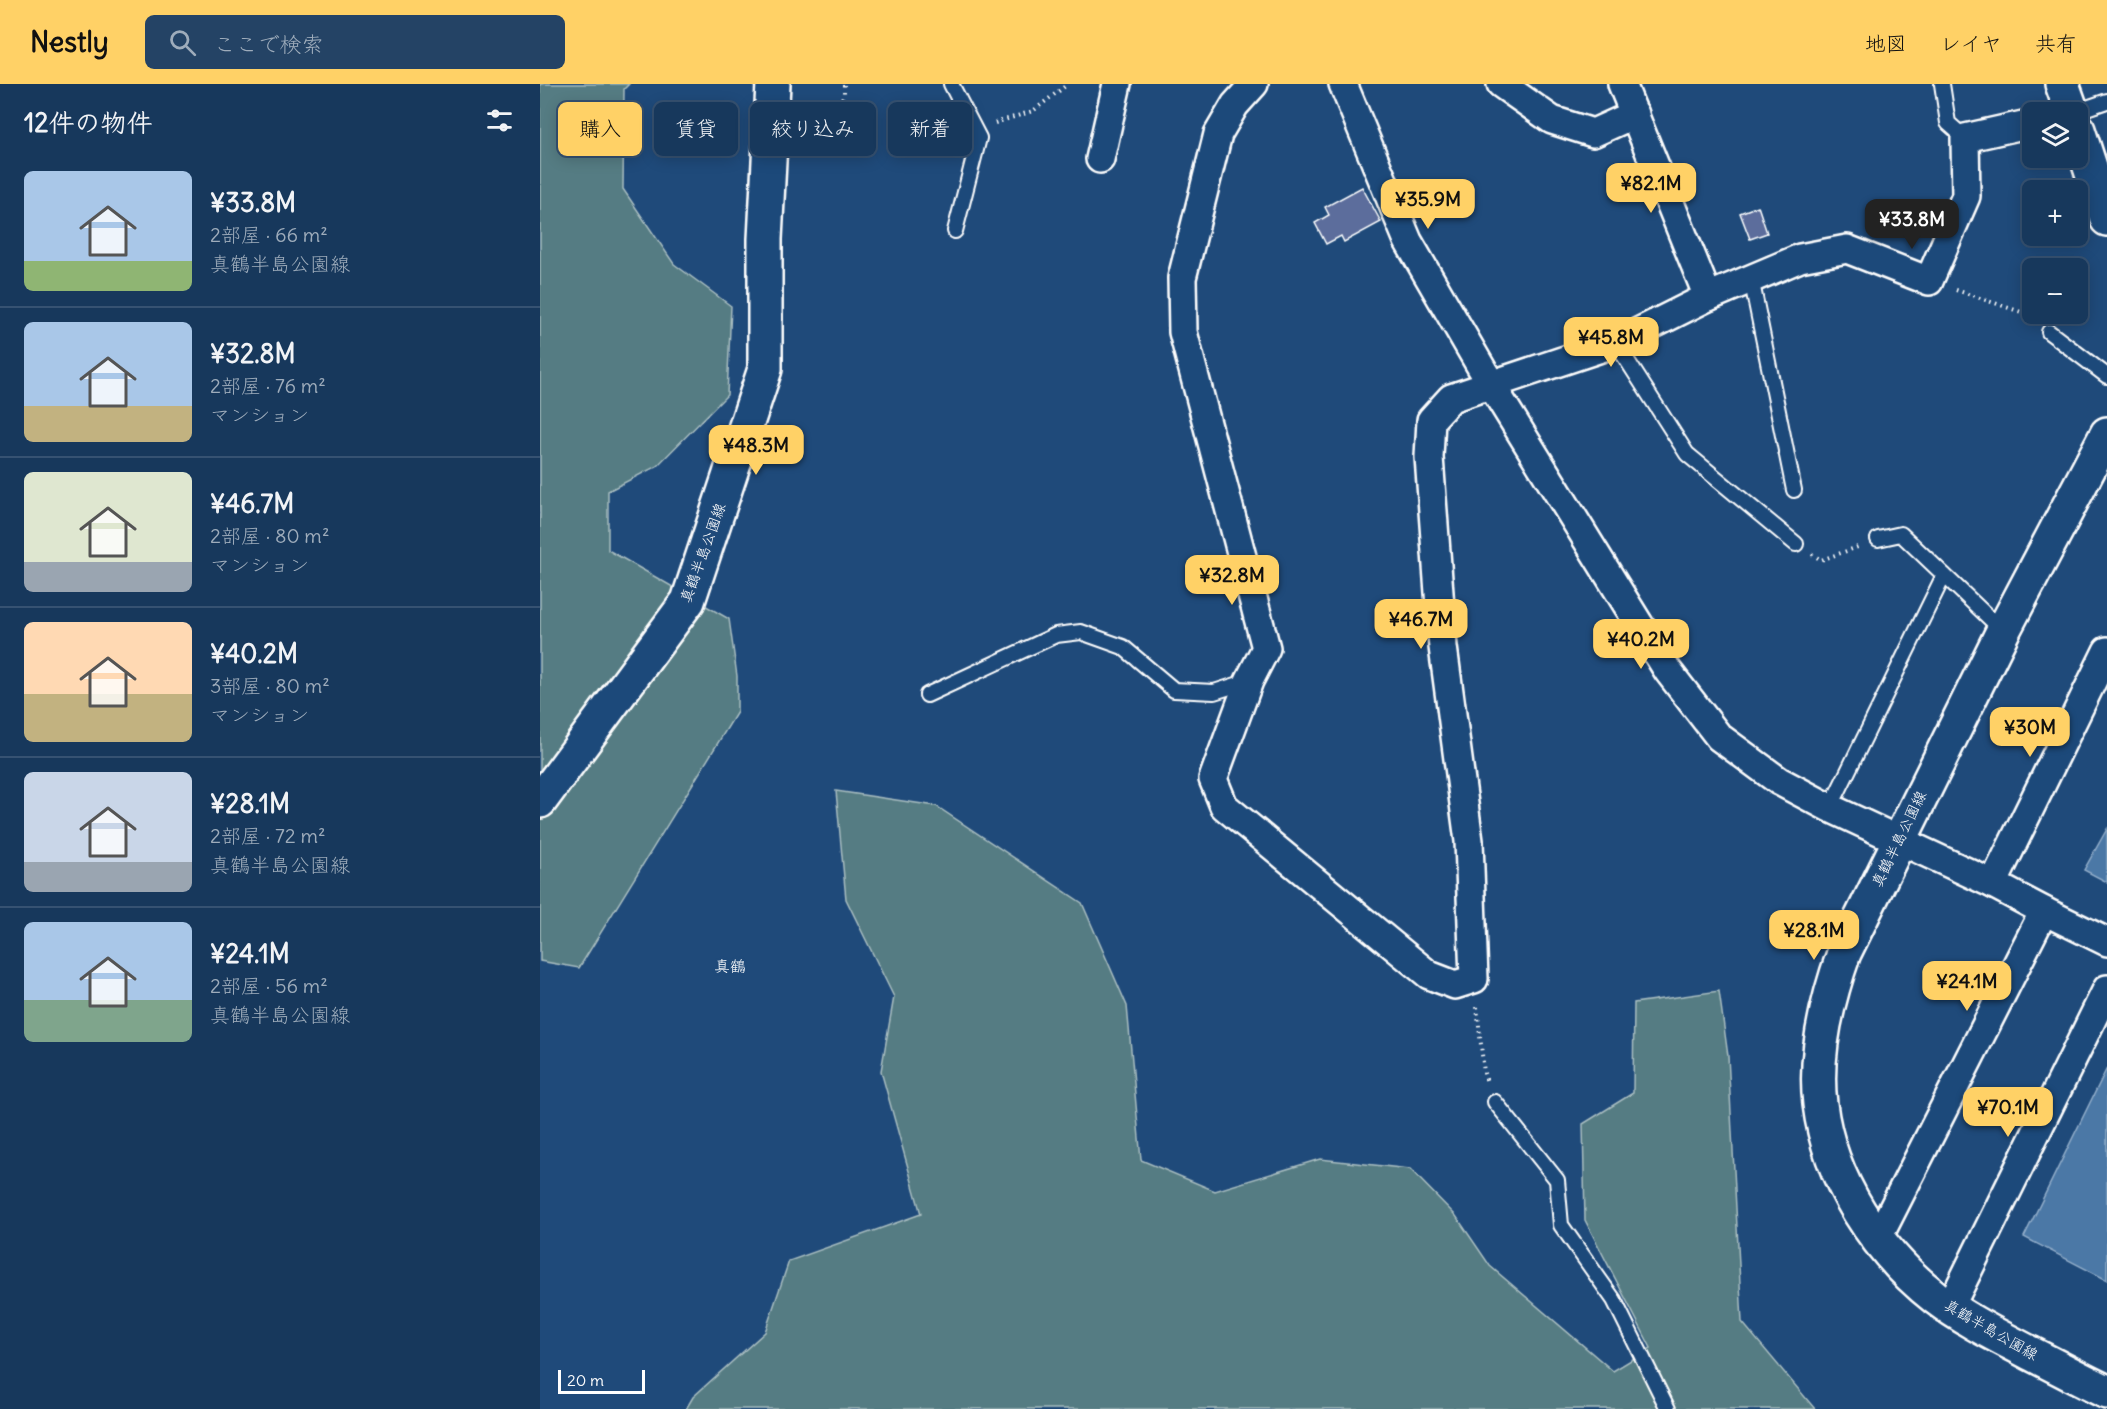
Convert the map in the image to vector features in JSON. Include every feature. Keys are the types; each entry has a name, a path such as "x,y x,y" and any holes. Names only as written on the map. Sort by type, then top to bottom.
{"main road":[{"name":"真鶴半島公園線","path":"772,102 773,84"},
{"path":"2062,84 2069,102"},
{"name":"真鶴半島公園線","path":"540,801 688,601 765,369 765,239 769,156"},
{"path":"2088,161 2107,219"},
{"name":"真鶴半島公園線","path":"2107,434 2003,631 1844,952 1832,985 1823,1031 1820,1103 1831,1151 1845,1188 1892,1256 1936,1298 1966,1319 2107,1392"}],"street":[{"path":"1100,159 1117,84"},
{"path":"1254,84 1235,105 1218,134 1182,278 1183,332 1266,648 1249,681 1213,780 1224,806 1429,975 1455,985 1474,980 1469,841 1443,647 1429,457 1431,420 1451,398 1616,343 1708,297 1800,258 1847,249 1929,281 1966,196 1965,138 2022,125"},
{"path":"1343,84 1408,241 1492,386 1668,670 1719,737 1779,781 1830,808 1993,884 2107,942"},
{"path":"1501,84 1552,120 1593,133 1635,114"},
{"path":"1622,84 1708,297"},
{"path":"1993,884 2107,651"},
{"path":"1878,1238 2044,911"},
{"path":"1950,1307 2107,989"}],"lane":[{"path":"951,84 979,138 955,231"},
{"path":"1942,84 1948,123 1965,138"},
{"path":"2088,107 2107,101"},
{"path":"1751,278 1794,490"},
{"path":"2049,332 2107,376"},
{"path":"1616,343 1687,454 1796,544"},
{"path":"1878,539 1901,534 2003,631"},
{"path":"1830,808 1944,575"},
{"path":"927,695 1056,635 1081,632 1123,647 1174,690 1214,692 1249,681"},
{"path":"1495,1102 1557,1180 1561,1225 1614,1299 1668,1409"}],"path":[{"path":"840,102 844,84"},
{"path":"1033,111 1068,84"},
{"path":"1929,281 2021,312 2049,332"},
{"path":"1796,544 1821,560 1878,539"},
{"path":"1474,980 1484,1074 1495,1102"}],"green space":[{"path":"540,84 629,84 624,89 624,102 558,102 558,156 623,156 623,189 674,264 731,306 727,395 657,466 608,491 608,550 729,619 737,676 737,712 579,968 540,961"},
{"path":"836,791 936,806 1082,903 1127,1006 1141,1160 1215,1191 1320,1159 1410,1169 1456,1216 1490,1266 1613,1371 1651,1348 1585,1220 1583,1124 1633,1093 1634,1003 1719,991 1728,1056 1742,1322 1815,1409 686,1409 693,1397 765,1332 789,1261 921,1214 881,1071 894,997 846,899"}],"water":[{"path":"2107,829 2107,882 2084,870"},
{"path":"2107,1068 2107,1280 2024,1237"}],"building":[{"path":"1362,187 1381,222 1344,242 1341,236 1326,244 1315,223 1329,215 1325,207"},
{"path":"1758,206 1767,233 1750,239 1740,213"}],"district":[{"name":"真鶴","path":"730,966"}]}
